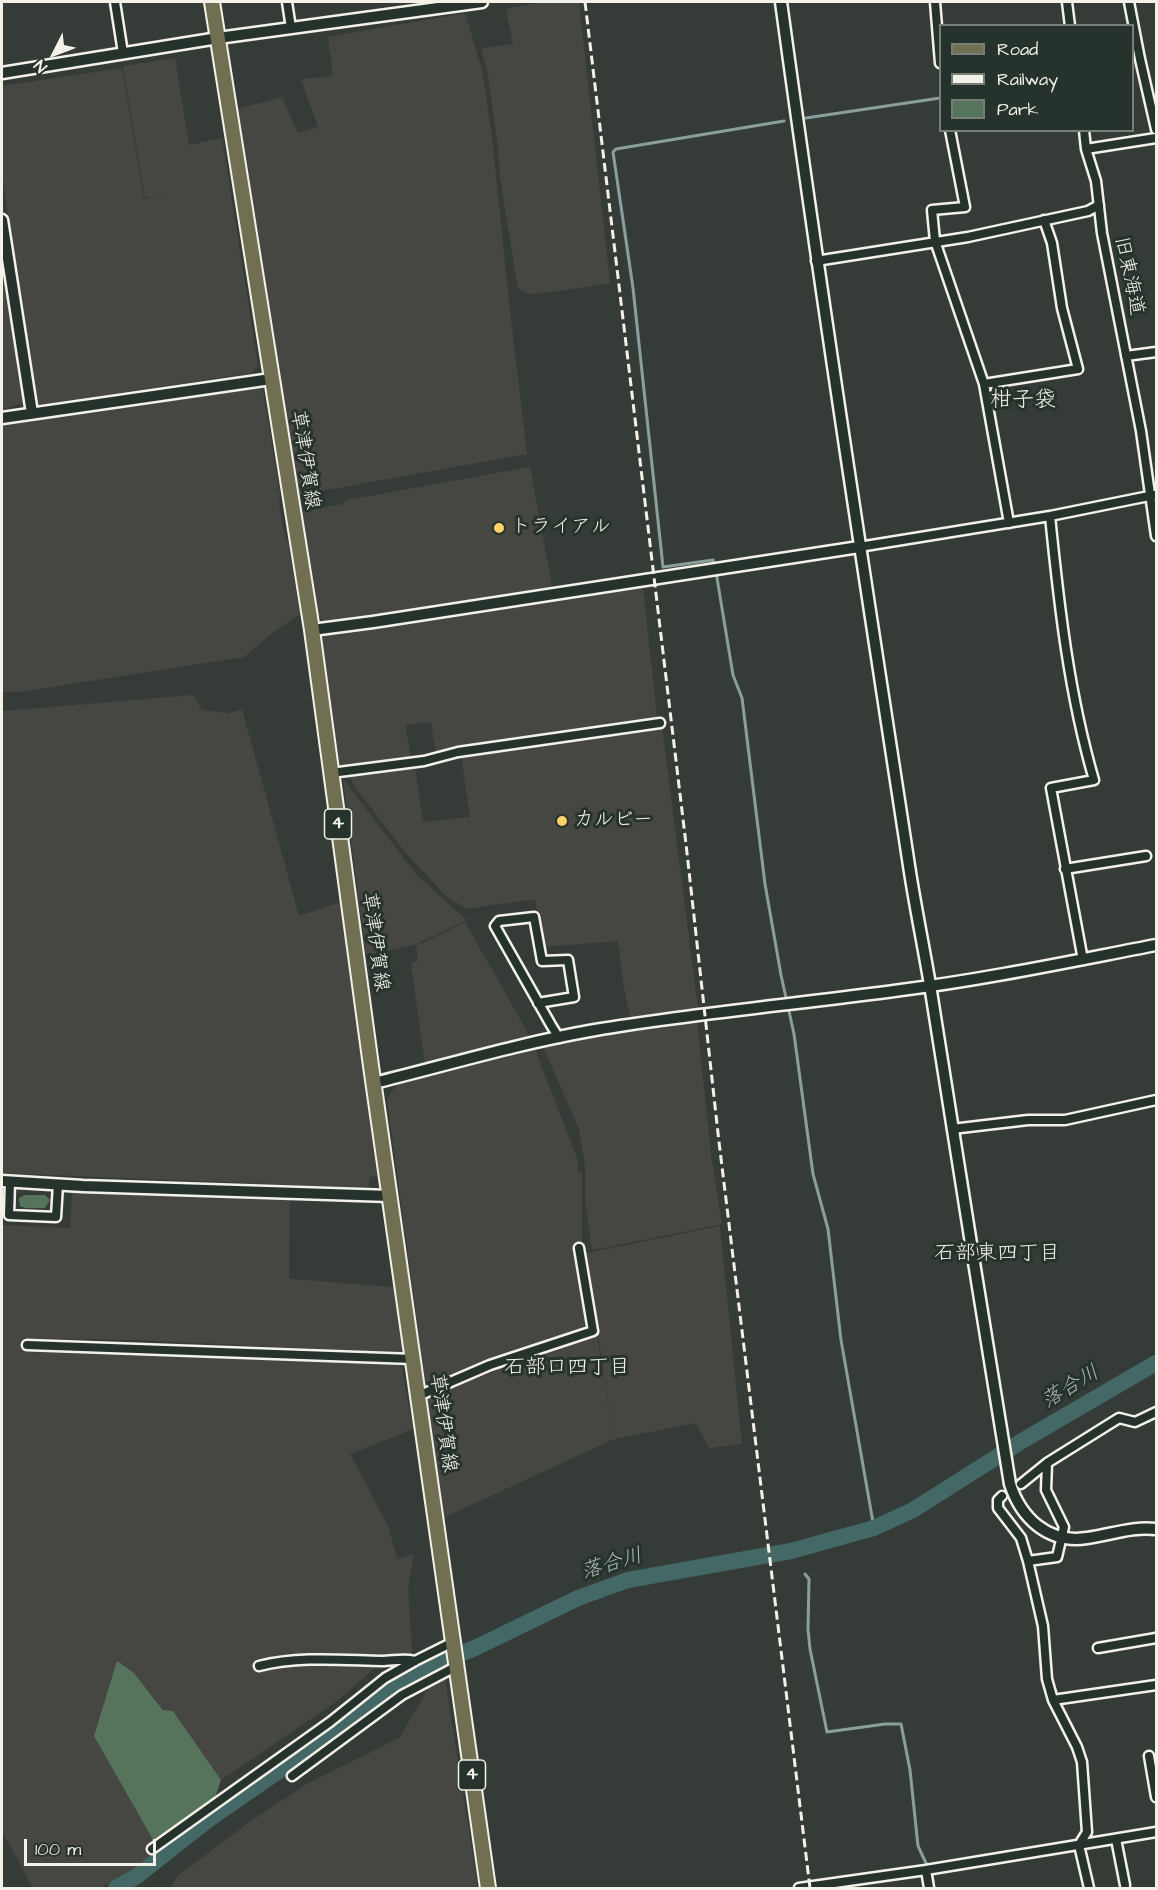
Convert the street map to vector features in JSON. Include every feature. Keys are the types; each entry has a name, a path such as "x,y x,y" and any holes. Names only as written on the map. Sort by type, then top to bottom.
{"main road":[{"name":"草津伊賀線","path":"212,2 312,630 488,1888"}],"street":[{"path":"114,2 123,53"},
{"path":"287,2 291,28"},
{"path":"2,73 218,38 464,2 482,2"},
{"path":"781,2 816,261 859,547 908,863 1010,1484 1020,1509 1034,1524 1044,1531 1062,1537 1085,1539 1129,1529 1156,1529"},
{"path":"935,2 939,51"},
{"path":"1066,2 1070,24"},
{"path":"1130,2 1134,24"},
{"path":"1134,25 1156,129"},
{"path":"950,132 965,207 932,210 934,241 984,384 1009,523"},
{"name":"旧東海道","path":"1084,132 1086,150 1096,181 1102,234 1154,495 1156,536"},
{"path":"1086,150 1156,138"},
{"path":"816,261 968,237 1088,211 1099,205"},
{"path":"2,220 32,413"},
{"path":"984,384 1078,369 1062,308 1052,243 1044,220"},
{"path":"1126,356 1156,352"},
{"path":"2,418 271,379"},
{"path":"312,630 1009,523 1154,495"},
{"path":"1050,516 1056,580 1074,699 1094,780 1051,788 1083,960"},
{"path":"331,773 424,761 458,752 660,723"},
{"path":"1065,869 1146,856"},
{"path":"538,1003 574,997 568,960 542,961 534,917 499,921 495,926 538,1003 559,1038"},
{"path":"374,1083 593,1030 930,986 1156,945"},
{"path":"952,1129 1028,1120 1065,1120 1156,1100"},
{"path":"58,1184 56,1217 9,1215 6,1181 390,1196"},
{"path":"418,1396 490,1365 593,1331 579,1248"},
{"path":"27,1345 413,1359"},
{"path":"1021,1484 1047,1463 1119,1418 1135,1422 1156,1412"},
{"path":"1028,1561 1057,1557 1064,1527 1046,1490 1047,1463"},
{"path":"1002,1496 998,1500 998,1508 1021,1538 1028,1561 1042,1626 1044,1657 1053,1700 1077,1747 1082,1762 1088,1832 1079,1845 1089,1888"},
{"path":"1098,1648 1156,1638"},
{"path":"152,1849 330,1722 385,1678 415,1661 453,1645"},
{"path":"259,1666 282,1660 307,1659 385,1661 404,1658 415,1661"},
{"path":"292,1776 402,1695 456,1664"},
{"path":"1053,1700 1156,1685"},
{"path":"1149,1756 1156,1797"},
{"path":"800,1888 1156,1832"},
{"path":"1116,1839 1125,1885"},
{"path":"926,1870 929,1888"}],"shaded area":[{"path":"543,2 579,2 610,283 530,294 518,289 500,177 487,69 481,48 513,44 506,9"},
{"path":"465,13 482,70 492,136 527,454 299,495 237,109 282,97 298,133 318,127 301,79 333,76 328,37"},
{"path":"175,58 189,145 222,138 258,365 252,373 38,405 2,175 2,86 122,68 144,199 169,194 145,198 123,66"},
{"path":"2,260 24,403 2,409"},
{"path":"262,384 280,494 279,503 300,614 244,657 20,692 2,692 2,425"},
{"path":"530,467 553,591 325,623 318,615 298,512 343,504 347,500"},
{"path":"639,586 643,589 657,717 436,753 431,722 405,725 411,757 337,767 320,636"},
{"path":"193,695 202,710 229,713 242,709 299,916 341,902 377,1176 369,1177 369,1188 2,1173 2,711"},
{"path":"662,726 698,1009 631,1019 624,989 618,941 543,947 535,899 466,909 447,897 405,852 347,773 415,767 423,822 470,817 461,754"},
{"path":"343,779 416,874 466,920 414,945 366,955"},
{"path":"465,922 532,1040 425,1065 411,963 418,961 416,946"},
{"path":"697,1020 711,1155 722,1224 592,1250 585,1198 585,1166 579,1129 543,1047 605,1033"},
{"path":"535,1049 578,1161 578,1173 582,1173 582,1240 574,1247 585,1323 582,1330 430,1384 425,1380 387,1099 396,1085"},
{"path":"72,1192 290,1197 289,1279 394,1287 403,1349 399,1353 137,1340 23,1338 27,1352 398,1364 402,1368 413,1429 350,1454 389,1528 396,1555 399,1559 414,1554 408,1587 412,1653 386,1657 287,1656 258,1661 260,1672 283,1666 377,1666 337,1701 221,1780 173,1711 164,1710 134,1673 117,1662 152,1838 151,1858 101,1888 33,1888 2,1831 2,1225 70,1228"},
{"path":"720,1226 742,1444 709,1448 696,1423 614,1439 443,1518 427,1395 597,1335 613,1435 586,1253"},
{"path":"445,1678 478,1888 171,1888 175,1878 255,1818 307,1784 400,1737 431,1684"}],"green space":[{"path":"25,1195 45,1195 50,1200 45,1208 26,1208 20,1206 19,1198"},
{"path":"117,1661 134,1673 163,1710 173,1711 221,1780 215,1798 153,1842 94,1736"}],"waterway":[{"path":"806,118 939,98"},
{"path":"714,565 713,560 663,567 633,288 613,152 616,149 784,121"},
{"path":"716,572 733,675 742,698 765,884 794,1034 813,1174 828,1229 841,1340 874,1528"},
{"name":"落合川","path":"116,1888 137,1876 208,1820 302,1755 408,1676 477,1647 578,1598 628,1580 791,1551 874,1528 913,1510 1022,1441 1156,1363"},
{"path":"805,1574 809,1579 810,1649 827,1732 901,1724 910,1770 918,1846 932,1876 934,1888"}],"railway":[{"path":"585,2 686,844 719,1142 810,1888"}],"place":[{"name":"トライアル","path":"499,528"},
{"name":"カルビー","path":"562,821"}],"district":[{"name":"柑子袋","path":"1023,401"},
{"name":"石部東四丁目","path":"997,1255"},
{"name":"石部口四丁目","path":"567,1369"}]}
